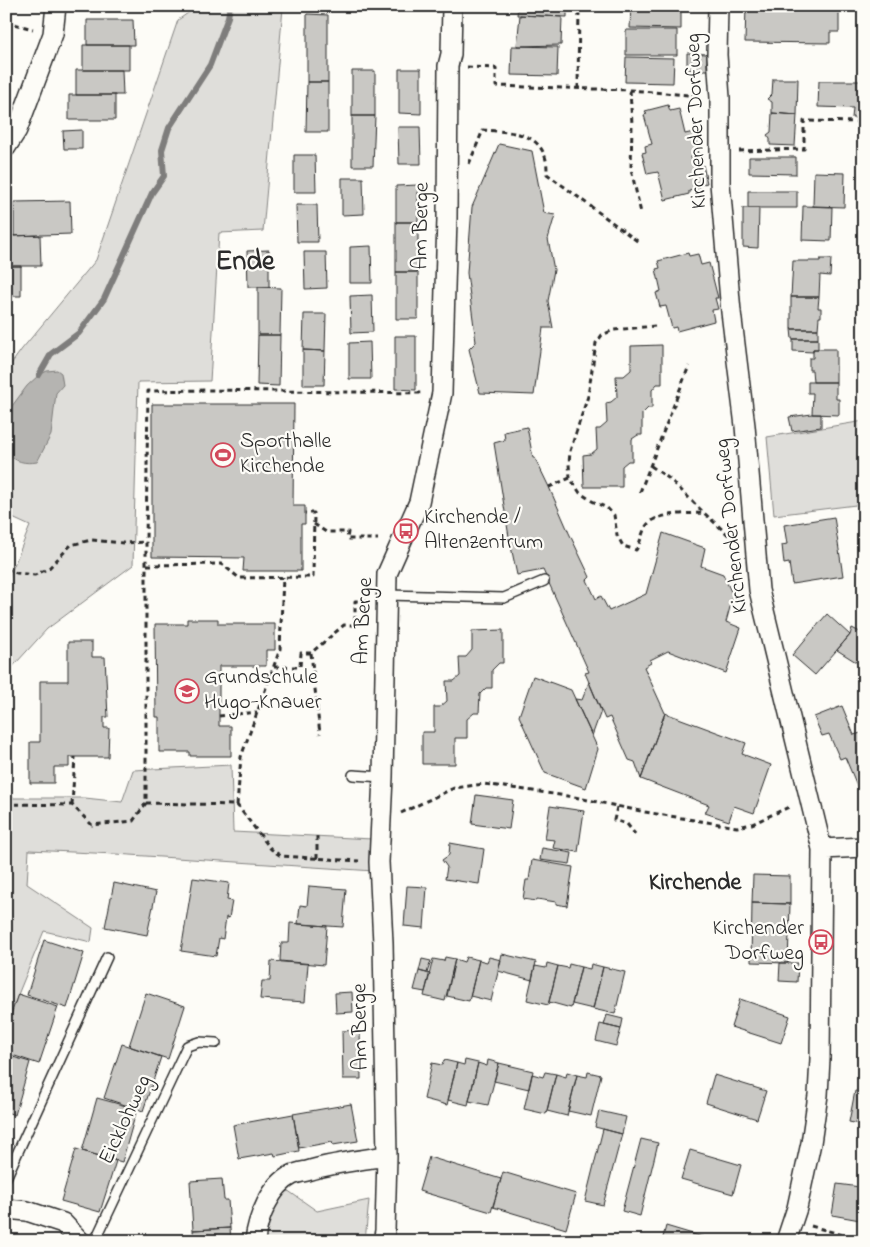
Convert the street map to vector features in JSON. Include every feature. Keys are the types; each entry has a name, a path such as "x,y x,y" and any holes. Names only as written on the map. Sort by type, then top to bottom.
{"street":[{"path":"6,147 17,130 53,34 56,6"},
{"name":"Am Berge","path":"383,1241 386,1230 387,1156 383,943 379,862 383,777 378,598 419,502 442,393 447,218 448,66 451,54 452,6"},
{"name":"Kirchender Dorfweg","path":"718,6 717,55 720,98 720,183 731,312 745,426 759,590 822,849 818,1095 811,1143 793,1220 786,1241"},
{"path":"822,849 864,847"},
{"path":"255,1241 260,1219 267,1202 279,1185 291,1175 324,1166 387,1156"},
{"path":"6,1209 28,1211 63,1223 80,1241"}],"lane":[{"path":"378,598 504,598 544,582"},
{"path":"353,775 383,777"},
{"path":"6,1178 107,957"},
{"name":"Eicklohweg","path":"95,1241 187,1046 199,1042 216,1043"}],"path":[{"path":"578,89 579,6"},
{"path":"6,22 53,34"},
{"path":"448,66 496,68 496,86 630,90 720,98"},
{"path":"630,90 631,169 641,213"},
{"path":"747,151 804,149 804,121 864,122"},
{"path":"468,166 483,130 521,134 537,142 545,155 547,174 640,243"},
{"path":"655,326 614,330 602,335 596,343 592,376 570,451 570,478 580,493 592,502 607,508 614,515 617,535 623,546 636,550 648,525 665,515 704,513"},
{"path":"640,492 689,366"},
{"path":"6,804 72,804 92,825 133,821 146,803 148,391 442,393"},
{"path":"651,466 671,480 757,561"},
{"path":"549,487 570,478"},
{"path":"146,565 222,564 240,578 313,577 314,513 305,513"},
{"path":"314,524 326,532 348,532 347,539 378,539"},
{"path":"6,569 17,573 35,575 49,568 71,545 90,540 122,543 146,542"},
{"path":"282,577 280,649 241,757 236,805 271,849 282,856 379,862"},
{"path":"274,667 300,667 301,653 311,653 344,625 355,625 356,601 378,598"},
{"path":"311,653 320,734"},
{"path":"219,716 257,712"},
{"path":"72,804 75,757"},
{"path":"380,823 454,788 484,784 574,797 618,807 737,827 752,824 810,797"},
{"path":"146,803 236,805"},
{"path":"618,807 614,820 628,824 635,834"},
{"path":"316,858 317,832"},
{"path":"793,1220 862,1240"}],"shaded area":[{"path":"198,6 285,6 283,8 263,231 219,233 210,381 138,382 133,565 47,629 6,674 6,585 30,526 6,515 6,371 96,260 178,20"},
{"path":"57,370 61,373 63,385 56,393 51,435 37,462 28,463 17,460 6,452 6,414 27,386 39,375 47,371"},
{"path":"864,421 864,504 774,515 767,437"},
{"path":"231,765 233,832 372,839 374,871 29,850 27,884 93,928 91,942 44,931 6,1024 6,798 85,798 122,802 133,770"},
{"path":"287,1190 317,1211 369,1200 365,1241 262,1241 273,1207"}],"building":[{"path":"518,6 567,6 567,17 517,15"},
{"path":"631,6 681,6 681,29 630,28"},
{"path":"746,6 839,7 839,32 830,32 830,43 745,42"},
{"path":"307,14 328,15 328,82 307,82"},
{"path":"520,15 562,17 561,45 517,46"},
{"path":"87,20 133,20 134,45 87,45"},
{"path":"626,30 677,30 677,55 626,55"},
{"path":"83,45 129,45 129,70 83,70"},
{"path":"512,46 558,47 557,76 511,75"},
{"path":"687,53 707,54 707,70 687,70"},
{"path":"626,57 674,58 673,83 625,82"},
{"path":"399,69 421,69 421,114 399,113"},
{"path":"76,70 122,70 123,95 76,95"},
{"path":"352,71 375,71 375,116 352,116"},
{"path":"773,79 798,79 797,115 772,113 772,102 767,99 772,94"},
{"path":"819,81 862,81 861,118 852,118 853,108 818,107"},
{"path":"307,82 328,82 328,132 306,132"},
{"path":"69,95 115,95 115,120 69,120"},
{"path":"668,105 670,111 679,109 685,134 694,132 699,154 691,157 694,167 703,165 707,183 699,185 700,188 689,191 689,194 665,200 658,172 647,174 642,153 646,152 645,146 652,144 644,115 647,114 645,111"},
{"path":"772,113 797,115 795,146 770,145 770,139 767,135 771,132"},
{"path":"352,116 375,116 373,166 352,166"},
{"path":"398,127 420,127 421,164 399,164"},
{"path":"82,130 82,149 64,149 63,131"},
{"path":"499,144 532,151 544,213 555,215 548,239 554,270 548,301 553,328 543,328 534,395 480,393 469,349 476,342 467,273 472,207"},
{"path":"294,155 315,155 316,192 294,192"},
{"path":"749,157 796,157 796,174 749,173"},
{"path":"814,172 845,173 844,207 813,206"},
{"path":"342,178 363,178 364,214 342,215"},
{"path":"418,185 418,222 396,222 396,186"},
{"path":"748,191 797,191 797,208 748,208"},
{"path":"70,201 71,234 14,236 14,202"},
{"path":"296,205 317,205 318,242 297,242"},
{"path":"803,206 832,207 831,241 802,240"},
{"path":"743,208 759,208 758,248 743,247"},
{"path":"396,222 418,222 418,272 396,272"},
{"path":"40,235 41,266 6,266 6,236"},
{"path":"371,246 372,283 350,283 350,247"},
{"path":"269,250 269,287 248,287 247,251"},
{"path":"304,252 326,252 327,288 305,289"},
{"path":"688,253 689,256 698,254 701,265 709,263 718,298 715,298 718,309 712,310 714,321 677,331 676,327 672,328 666,306 660,307 656,293 661,291 656,269 660,268 658,261"},
{"path":"820,259 831,259 830,276 820,275 819,297 791,297 793,261 820,261"},
{"path":"6,266 21,266 21,296 6,296"},
{"path":"396,272 418,272 418,319 396,319"},
{"path":"258,287 281,288 280,335 258,335"},
{"path":"372,295 373,332 351,333 350,296"},
{"path":"791,297 819,297 818,308 821,308 821,317 819,317 818,329 791,329"},
{"path":"304,314 326,314 325,351 303,350"},
{"path":"791,329 818,329 818,339 792,339"},
{"path":"258,335 280,335 279,386 257,385"},
{"path":"395,336 416,336 416,390 395,389"},
{"path":"793,339 818,339 818,349 813,349 813,352 793,351"},
{"path":"370,342 371,379 349,379 349,343"},
{"path":"662,345 662,384 657,384 652,390 652,408 648,408 642,414 642,435 632,439 632,461 628,461 622,466 622,487 584,487 583,455 591,454 597,449 596,429 600,429 607,423 606,403 611,402 617,397 616,376 624,376 631,370 631,346"},
{"path":"813,349 836,349 836,382 813,382 812,370 809,370 809,358 813,358"},
{"path":"303,350 325,351 324,385 303,385"},
{"path":"808,382 836,382 836,399 839,399 839,415 812,414 813,393 808,393"},
{"name":"Sporthalle Kirchende","path":"152,404 294,404 293,506 305,506 305,524 301,524 301,571 243,571 244,558 152,557"},
{"path":"821,414 821,427 792,431 789,417"},
{"path":"527,427 533,458 535,458 549,487 590,577 587,580 596,599 601,596 609,611 646,594 663,533 705,548 701,566 723,574 733,596 726,622 741,628 726,673 668,651 650,660 651,663 644,667 665,713 641,779 635,762 629,760 610,717 605,719 585,673 589,672 543,570 517,575 494,443 505,440 504,432"},
{"path":"834,517 843,576 792,584 789,563 784,564 782,545 787,544 784,525"},
{"path":"827,614 850,635 815,675 792,655"},
{"name":"Grundschule Hugo-Knauer","path":"187,619 218,619 218,624 275,624 275,650 266,650 266,666 219,666 219,726 231,726 231,756 190,756 190,752 159,752 159,717 156,717 155,624 187,624"},
{"path":"852,628 864,634 864,667 837,650 850,635"},
{"path":"503,630 503,663 499,663 492,670 492,688 486,688 480,694 479,713 474,713 467,719 467,738 455,738 455,764 422,764 422,732 434,732 434,707 440,707 447,701 446,681 454,681 460,676 459,657 466,657 472,650 472,631"},
{"path":"68,642 92,642 92,657 105,657 108,717 104,717 104,728 109,728 108,757 69,757 69,767 54,767 54,783 30,783 30,742 40,742 40,681 68,681"},
{"path":"533,676 571,690 598,749 586,788 545,773 519,716"},
{"path":"589,682 601,711 592,736 575,699 582,700"},
{"path":"842,706 854,735 864,732 864,802 845,757 840,759 829,734 822,736 814,717"},
{"path":"665,713 746,743 742,754 771,765 754,813 734,806 729,821 705,813 709,805 641,779"},
{"path":"476,795 513,800 509,829 472,824"},
{"path":"550,806 584,811 578,852 553,848 555,840 545,839"},
{"path":"450,843 484,849 479,884 445,879 447,867 442,860 449,855"},
{"path":"542,848 572,853 570,864 540,860"},
{"path":"532,860 573,867 567,906 556,904 556,902 523,899 526,880 529,880"},
{"path":"753,875 790,876 790,904 752,903"},
{"path":"193,878 229,883 227,900 232,901 229,918 226,917 223,939 219,938 216,956 181,951"},
{"path":"114,883 156,892 147,935 105,927"},
{"path":"309,886 346,889 343,927 298,924 300,905 307,906"},
{"path":"407,886 427,887 424,928 404,926"},
{"path":"752,903 790,904 788,963 751,962"},
{"path":"290,923 327,926 324,965 280,961 281,943 289,943"},
{"path":"44,940 84,953 67,1008 27,995"},
{"path":"502,954 536,962 532,980 498,971"},
{"path":"445,957 455,959 445,1001 424,996 433,959 444,961"},
{"path":"466,957 479,960 469,1001 447,996 455,959 464,962"},
{"path":"489,957 501,960 491,1001 470,996 479,960 487,962"},
{"path":"422,959 431,961 427,973 419,971"},
{"path":"271,961 308,964 305,1002 260,999 262,981 270,981"},
{"path":"547,963 558,966 548,1005 527,1000 535,966 546,968"},
{"path":"780,963 798,963 797,982 779,981"},
{"path":"569,964 581,967 571,1008 549,1002 558,966 568,968"},
{"path":"591,964 603,967 593,1009 572,1004 581,967 590,969"},
{"path":"603,967 625,972 615,1014 593,1009"},
{"path":"419,971 430,974 425,992 414,990"},
{"path":"352,992 353,1012 336,1013 335,993"},
{"path":"146,993 185,1006 168,1059 129,1046"},
{"path":"18,994 58,1007 39,1064 6,1053 6,1029"},
{"path":"740,999 790,1016 781,1043 731,1027"},
{"path":"607,1015 623,1019 621,1029 604,1025"},
{"path":"600,1024 621,1029 616,1046 596,1041"},
{"path":"360,1030 361,1079 343,1079 342,1031"},
{"path":"122,1044 161,1057 143,1111 104,1098"},
{"path":"6,1055 30,1062 15,1115 6,1112"},
{"path":"444,1060 457,1063 447,1105 424,1099 432,1063 442,1065"},
{"path":"465,1060 478,1063 468,1105 448,1100 457,1063 464,1065"},
{"path":"488,1060 499,1063 488,1105 469,1101 478,1063 487,1066"},
{"path":"499,1063 533,1071 529,1089 494,1081"},
{"path":"545,1072 556,1074 546,1114 524,1109 532,1074 543,1077"},
{"path":"567,1072 577,1075 567,1116 547,1111 556,1074 566,1077"},
{"path":"588,1072 601,1075 591,1116 568,1111 577,1075 587,1077"},
{"path":"714,1075 766,1091 757,1119 706,1103"},
{"path":"855,1091 864,1092 864,1125 849,1122"},
{"path":"97,1098 137,1109 122,1162 82,1151"},
{"path":"351,1104 358,1141 333,1145 332,1142 299,1148 293,1114"},
{"path":"599,1111 626,1117 622,1134 595,1127"},
{"path":"293,1114 299,1151 275,1156 274,1153 239,1159 233,1125"},
{"path":"603,1129 622,1134 603,1205 585,1201"},
{"path":"641,1139 658,1143 640,1216 622,1211"},
{"path":"76,1149 116,1161 100,1212 61,1201"},
{"path":"690,1150 741,1165 733,1194 681,1179"},
{"path":"429,1157 501,1179 491,1212 419,1191"},
{"path":"503,1172 576,1194 566,1229 493,1207"},
{"path":"222,1179 224,1200 228,1200 230,1228 193,1230 190,1181"},
{"path":"861,1180 864,1181 864,1228 859,1227 860,1220 832,1215 837,1184 860,1187"},
{"path":"666,1226 716,1241 662,1241"},
{"path":"230,1228 231,1241 194,1241 193,1230"}],"waterway":[{"path":"39,375 51,354 79,333 104,299 152,193 164,176 162,150 169,128 210,65 228,17 230,6"}],"place":[{"name":"Sporthalle Kirchende","path":"223,455"},
{"name":"Kirchende / Altenzentrum","path":"406,531"},
{"name":"Grundschule Hugo-Knauer","path":"187,691"},
{"name":"Kirchender Dorfweg","path":"821,942"}],"district":[{"name":"Ende","path":"245,262"},
{"name":"Kirchende","path":"695,883"}]}
